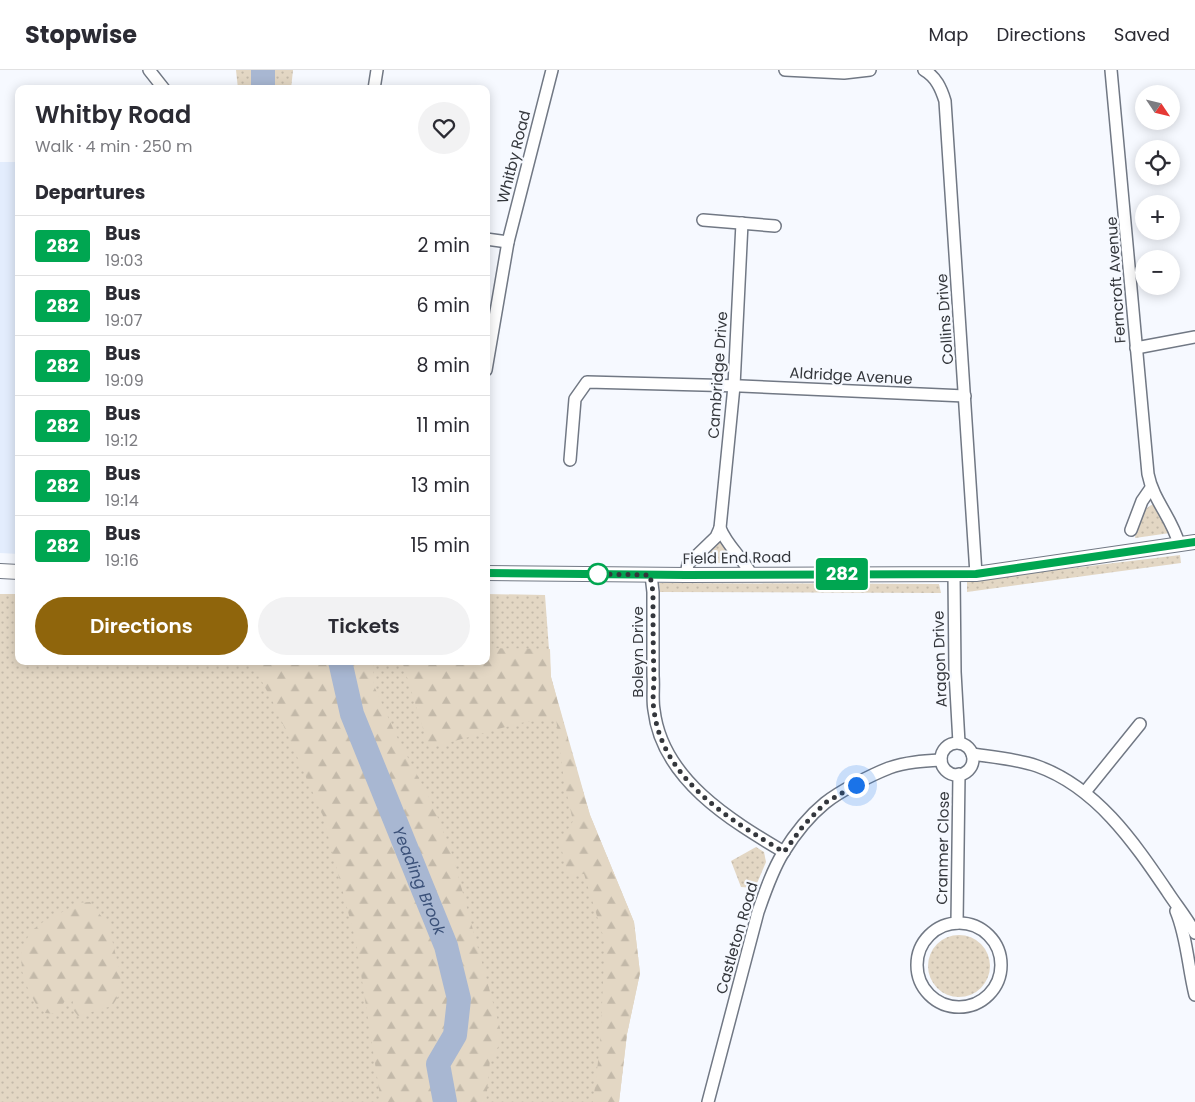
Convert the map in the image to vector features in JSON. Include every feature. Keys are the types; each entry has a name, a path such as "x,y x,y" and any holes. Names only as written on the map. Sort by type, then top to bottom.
{"street":[{"path":"149,70 161,85"},
{"path":"375,85 377,70"},
{"name":"Whitby Road","path":"490,347 508,242 552,70"},
{"path":"786,70 844,73 870,70"},
{"name":"Collins Drive","path":"924,70 938,74 945,101 976,574"},
{"name":"Ferncroft Avenue","path":"1112,70 1148,474 1151,488 1171,522 1179,544"},
{"path":"704,220 775,226"},
{"name":"Cambridge Drive","path":"720,528 734,386 742,223"},
{"path":"490,240 508,242"},
{"path":"1136,348 1195,338"},
{"name":"Aldridge Avenue","path":"570,460 575,399 587,382 965,396"},
{"path":"1131,530 1142,501 1151,488"},
{"path":"720,528 723,536 734,552 745,563 751,574"},
{"path":"686,575 688,564 716,537 720,528"},
{"name":"Field End Road","path":"490,573 686,575 903,573 954,575 976,574 1195,542"},
{"path":"0,571 15,572"},
{"name":"Boleyn Drive","path":"650,575 653,592 654,710 660,738 672,760 694,788 724,813 784,852"},
{"name":"Aragon Drive","path":"954,575 954,672 959,743"},
{"path":"1085,792 1140,724"},
{"path":"959,743 967,746 972,754 972,763 968,770 960,774 950,773 943,765 942,756 946,747 959,743"},
{"path":"972,754 1036,766 1085,792 1116,822 1142,853 1195,933"},
{"name":"Castleton Road","path":"708,1102 758,912 769,882 784,852 803,826 825,803 889,768 918,761 941,760"},
{"name":"Cranmer Close","path":"957,922 960,774"},
{"path":"1166,889 1179,919 1186,945 1189,974 1195,995"},
{"name":"Cranmer Close","path":"957,922 972,924 986,932 996,943 1002,965 1000,978 992,991 983,1000 970,1006 962,1007 947,1006 938,1002 926,992 916,967 918,954 928,936 946,925 957,922"}],"shaded area":[{"path":"0,162 15,162 15,554 0,553"}],"green space":[{"path":"236,70 293,70 291,85 238,85"},
{"path":"1154,504 1170,533 1135,538 1138,523 1143,514 1149,506"},
{"path":"718,542 721,542 740,563 696,563"},
{"path":"1180,555 1181,563 967,592 967,581"},
{"path":"659,583 939,584 941,593 660,592"},
{"path":"0,594 15,594 15,665 490,665 490,594 545,595 551,677 590,815 634,922 640,973 627,1034 619,1102 0,1102"},
{"path":"490,648 550,649 551,677 590,815 634,922 640,973 627,1034 619,1102 593,1102 600,1046 605,942 584,874 568,875 560,843 573,821 564,781 556,718 520,723 429,748 403,665 490,665"},
{"path":"253,665 373,665 374,686 397,737 433,805 453,857 503,1039 490,1060 486,1102 381,1102 356,942 323,816 275,706"},
{"path":"756,847 764,852 766,862 755,888 741,887 731,861"},
{"path":"90,902 109,926 121,972 119,995 112,1006 78,1016 72,1008 74,995 64,1002 57,1014 45,1013 37,1006 28,989 22,971 21,950 31,931 43,922 68,909 75,903"},
{"path":"953,935 965,935 981,944 988,954 990,966 988,978 981,988 965,997 953,997 942,992 933,983 928,972 928,960 933,949 942,940"}],"waterway":[{"name":"Yeading Brook","path":"263,70 263,85"},
{"name":"Yeading Brook","path":"341,665 352,714 446,946 459,999 455,1035 438,1064 445,1102"}],"bus line":[{"name":"282","path":"490,573 686,575 903,573 954,575 976,574 1195,542"}],"route":[{"path":"598,574 595,574 650,575 653,592 654,710 660,738 672,760 694,788 724,813 784,852 803,826 825,803 856,785"}]}
